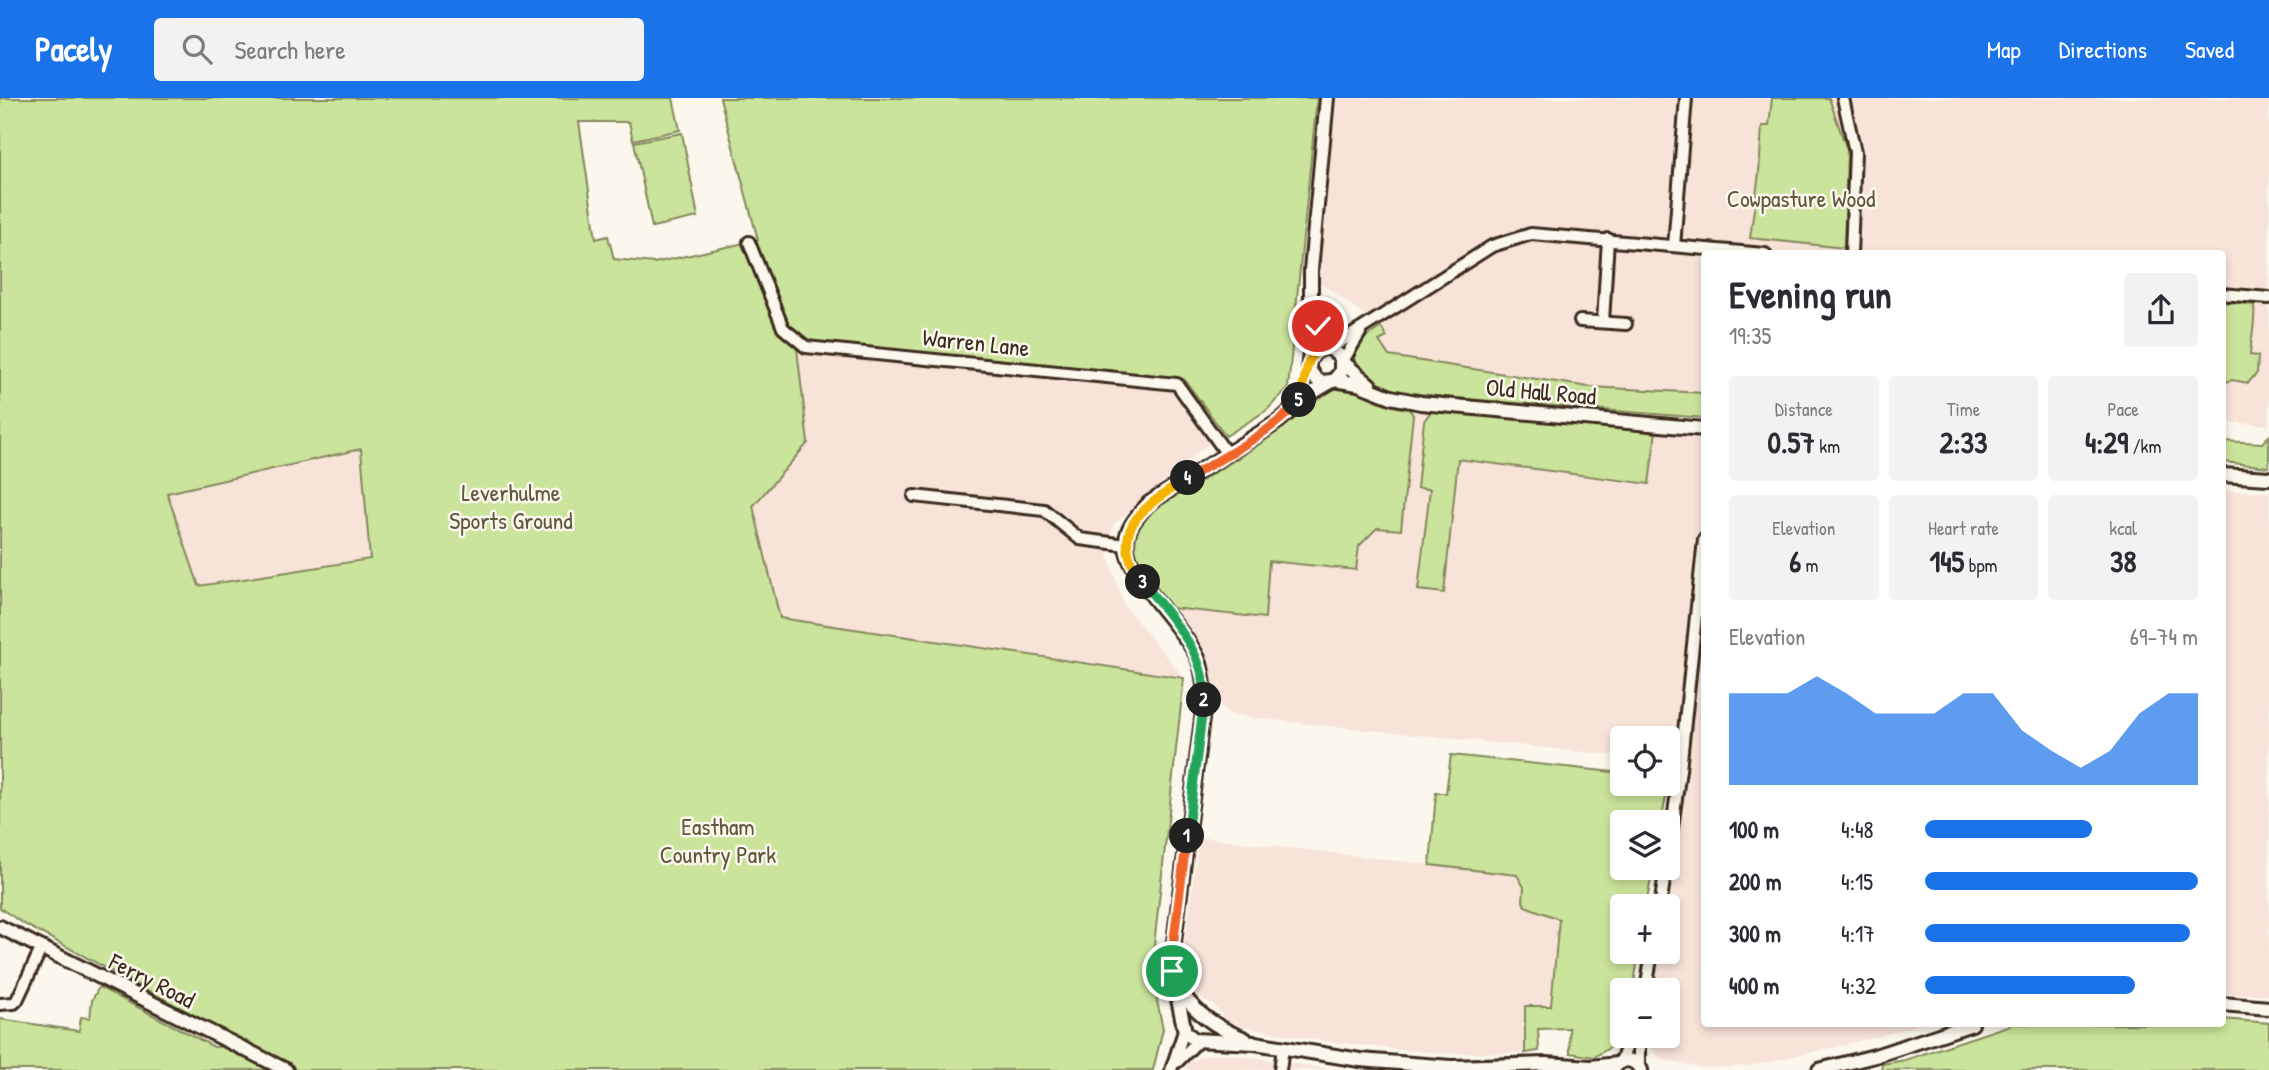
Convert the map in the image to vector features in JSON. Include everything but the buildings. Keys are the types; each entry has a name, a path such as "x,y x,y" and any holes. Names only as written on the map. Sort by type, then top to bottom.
{"street":[{"path":"1294,408 1303,391 1309,363 1311,270 1327,98"},
{"path":"1674,246 1686,98"},
{"path":"1843,98 1855,152 1852,250"},
{"path":"1334,380 1328,382 1312,375 1309,363 1314,352 1330,348 1364,329 1492,246 1531,234 1720,250"},
{"path":"1603,322 1608,239"},
{"name":"Warren Lane","path":"749,242 783,327 806,347 1177,384 1227,454"},
{"path":"2226,294 2269,298"},
{"path":"1311,303 1318,326 1330,348 1339,353 1343,361"},
{"path":"1580,321 1626,324"},
{"path":"1364,329 1353,342 1343,361 1341,372 1334,380 1279,421 1149,503 1134,520 1128,532 1126,545 1137,574 1191,645 1203,676 1203,706 1173,946 1174,978 1187,1036 1199,1040 1255,1043 1360,1060 1437,1068 1546,1064 1576,1068 1617,1065 1630,1060 1641,1068"},
{"name":"Old Hall Road","path":"1343,361 1375,390"},
{"name":"Old Hall Road","path":"1334,380 1350,382 1391,397 1421,402 1701,429"},
{"path":"2226,474 2269,478"},
{"path":"914,496 1044,510 1080,539 1126,545"},
{"path":"1674,810 1701,569"},
{"name":"Ferry Road","path":"0,927 286,1070"},
{"path":"0,1004 14,1003 17,1000 41,949"},
{"path":"1174,978 1189,1003 1205,1018 1223,1030 1255,1043"},
{"path":"2226,1004 2269,1008"},
{"path":"1191,1016 1205,1018 1210,1026 1209,1034 1199,1040 1171,1070 1185,1027 1191,1016"},
{"path":"1819,1070 1875,1056 1963,1027"},
{"path":"1280,1070 1283,1048"},
{"path":"1617,1065 1625,1048"},
{"path":"1640,1048 1641,1068"}],"shaded area":[{"path":"1335,98 2269,98 2269,425 2226,422 2226,250 1701,250 1701,394 1589,387 1389,356 1379,341 1381,327 1318,281"},
{"path":"834,311 1281,393 1203,448 1113,525 1108,555 1124,605 1184,678 780,618 753,506 808,443 797,349"},
{"path":"1409,409 1701,436 1701,518 1678,726 1610,726 1610,755 1252,718 1230,714 1223,709 1213,688 1207,652 1172,608 1264,618 1269,561 1359,546 1377,528 1401,530 1413,416"},
{"path":"361,448 370,559 199,587 166,493"},
{"path":"2226,490 2269,492 2269,995 2226,994"},
{"path":"1701,641 1701,1027 1910,1027 1878,1037 1751,1066 1703,1068 1662,1060 1651,1048 1680,1048 1680,978 1655,978 1657,964 1680,964 1680,894 1668,894 1670,880 1680,880 1680,813"},
{"path":"1199,837 1517,875 1524,887 1523,901 1560,919 1551,1007 1525,1007 1525,1053 1403,1050 1308,1039 1240,1026 1225,1019 1215,1006 1201,998 1191,987 1185,972 1183,957"},
{"path":"1221,1053 1336,1070 1187,1070 1189,1062"}],"green space":[{"path":"0,98 673,98 680,130 633,140 629,122 579,122 596,239 608,236 614,259 654,263 758,240 720,98 1317,98 1288,388 1267,410 1226,436 1184,379 802,344 797,349 808,443 753,506 780,618 1184,678 1151,972 1163,1029 1153,1070 0,1070 0,1019 79,1031 81,1017 90,1018 92,1000 99,987 214,1047 251,1046 24,924 0,908","holes":["361,449 370,559 199,586 167,493"]},
{"name":"Cowpasture Wood","path":"1772,98 1829,98 1847,150 1844,248 1750,238 1762,126 1769,126"},
{"path":"682,133 698,217 652,227 634,142"},
{"path":"2226,303 2254,305 2250,355 2258,356 2257,373 2248,383 2232,380 2226,382"},
{"path":"1381,327 1387,337 1379,341 1389,356 1589,387 1701,393 1701,418 1396,391 1377,382 1359,367 1354,358 1361,341"},
{"path":"1340,387 1409,409 1413,415 1401,530 1377,528 1359,546 1356,570 1269,561 1265,618 1172,608 1146,574 1136,552 1135,540 1139,527 1148,514 1276,433 1321,395"},
{"path":"1432,410 1656,431 1649,484 1458,459 1444,593 1418,590 1430,489 1417,488 1424,421"},
{"path":"2269,436 2269,467 2226,462 2226,441 2262,443"},
{"path":"1451,755 1610,772 1610,796 1666,796 1663,810 1610,810 1610,880 1651,880 1648,894 1610,894 1610,964 1637,964 1635,978 1610,978 1610,1047 1594,1057 1570,1053 1569,1028 1538,1029 1539,1051 1525,1053 1525,1006 1551,1006 1559,919 1525,906 1524,887 1517,875 1430,865 1436,793 1446,793"},
{"path":"2226,1019 2269,1023 2269,1070 1881,1070 1882,1064 1905,1060 2004,1027 2226,1027"}],"route":[{"path":"1172,971 1178,899 1205,695 1203,676 1191,645 1137,574 1126,545 1128,532 1134,520 1149,503 1279,421 1294,408 1303,391 1310,357 1319,349 1330,348 1318,326"}],"park label":[{"name":"Leverhulme Sports Ground","path":"511,507"},
{"name":"Eastham Country Park","path":"718,841"}]}
